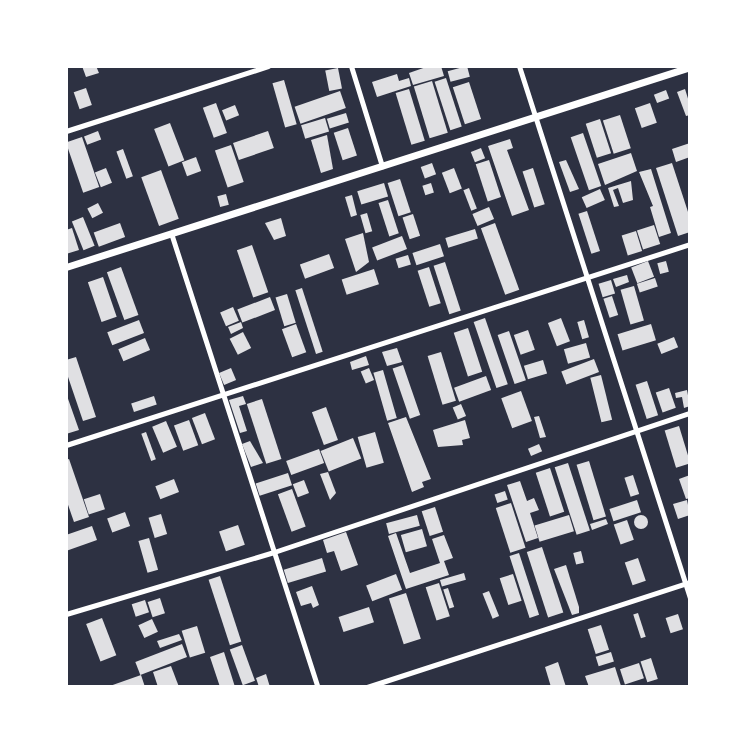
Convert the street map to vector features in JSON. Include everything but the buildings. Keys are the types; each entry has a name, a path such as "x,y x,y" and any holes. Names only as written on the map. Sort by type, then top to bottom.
{"street":[{"path":"66,131 268,66"},
{"path":"351,66 382,166"},
{"path":"519,66 636,430 688,583 690,598"},
{"path":"66,267 690,67"},
{"path":"171,234 318,687"},
{"path":"66,445 690,244"},
{"path":"66,614 274,552 690,413"},
{"path":"367,687 688,583"}]}
